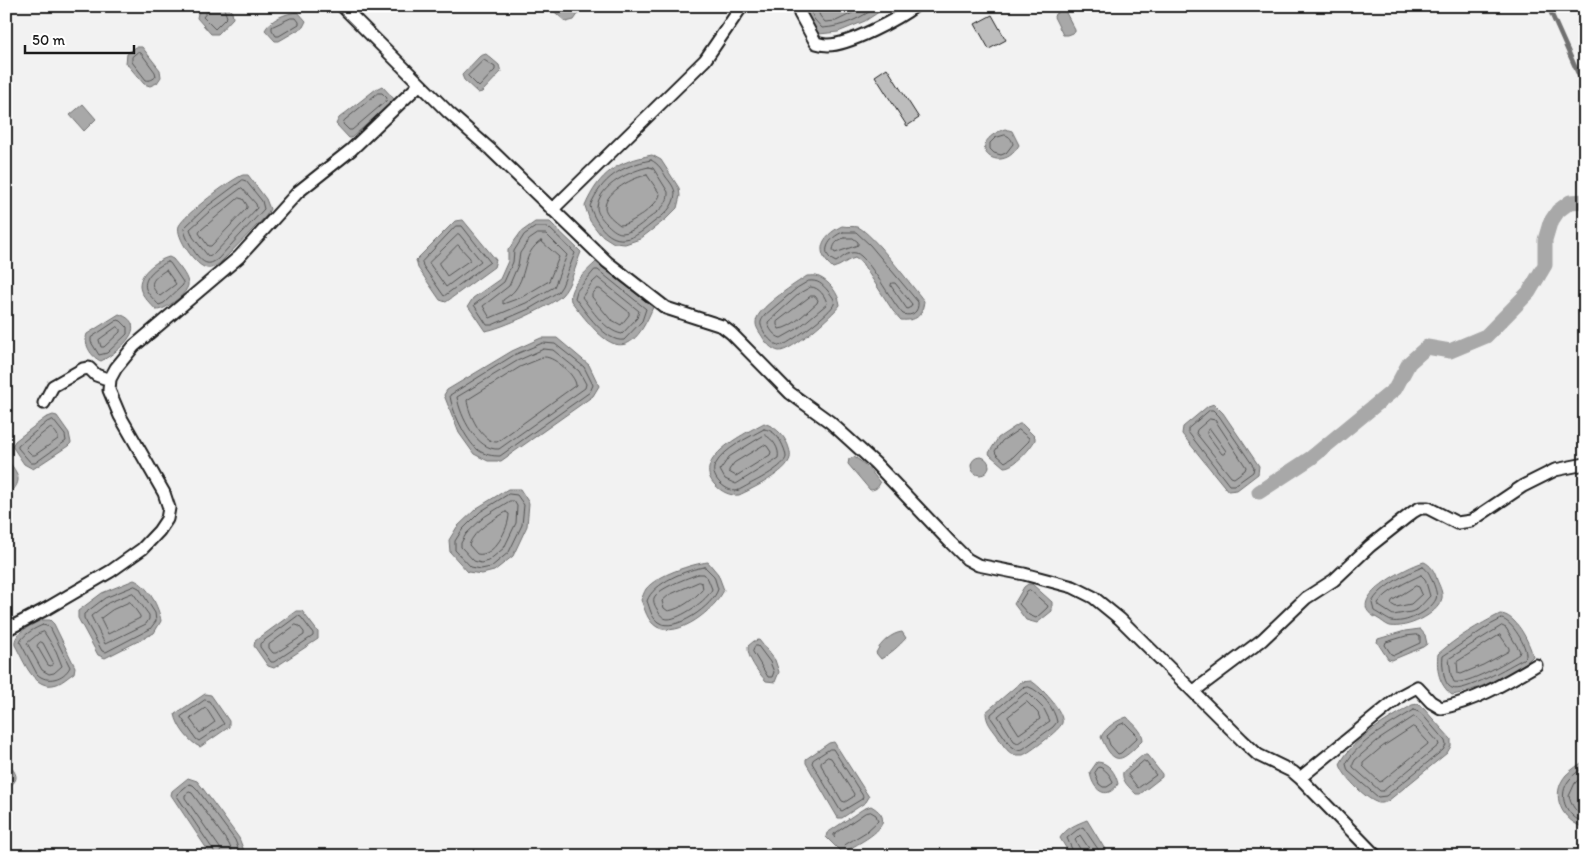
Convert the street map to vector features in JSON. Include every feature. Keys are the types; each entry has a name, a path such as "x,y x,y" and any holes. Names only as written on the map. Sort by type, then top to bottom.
{"street":[{"path":"342,6 448,112 491,150 607,262 666,308 722,326 731,333 790,393 830,422 875,463 968,559 985,567 1024,574 1073,587 1093,598 1120,619 1258,754 1293,772 1300,778 1376,856"},
{"path":"552,210 705,60 742,6"},
{"path":"798,6 800,14 816,43 829,45 853,39 900,17 915,6"},
{"path":"6,630 111,571 142,549 159,531 167,519 169,508 164,493 120,416 109,390 110,380 116,368 134,346 238,257 298,192 351,150 420,84"},
{"path":"44,404 53,386 83,368 89,368 96,375 110,380"},
{"path":"1194,691 1262,640 1306,598 1334,580 1370,546 1413,512 1420,508 1428,508 1457,523 1471,521 1523,486 1555,470 1585,464"},
{"path":"1300,778 1402,695 1417,687 1431,702 1440,708 1452,706 1492,691 1536,665"}],"water":[{"path":"206,6 226,6 232,12 233,18 218,34 211,34 197,18 198,13"},
{"path":"548,6 583,7 574,20 566,22"},
{"path":"804,6 888,6 865,21 838,32 819,34 810,21"},
{"path":"1064,9 1075,30 1075,32 1067,35 1063,35 1054,17 1055,14"},
{"path":"298,12 306,21 303,27 279,41 275,41 265,30 279,17"},
{"path":"136,47 142,47 160,70 161,77 157,83 150,86 144,84 126,63 127,54"},
{"path":"486,54 499,65 501,72 482,92 478,93 464,80 462,75 480,56"},
{"path":"382,86 395,100 349,138 336,124 339,118"},
{"path":"83,104 96,119 84,131 70,115"},
{"path":"1005,129 1012,131 1019,145 1011,154 1003,159 995,159 988,155 985,150 986,143 992,136"},
{"path":"652,155 661,160 679,188 680,196 677,208 640,239 625,244 614,243 600,234 590,221 585,206 597,185 611,170 629,161"},
{"path":"243,175 248,175 266,199 270,209 266,216 221,262 211,268 202,266 187,250 180,237 179,226 189,214 208,198"},
{"path":"463,220 496,260 494,267 446,302 440,300 418,268 416,260 455,221"},
{"path":"535,222 550,222 581,252 571,281 562,295 548,305 513,322 485,331 468,306 473,298 500,279 508,261 508,250 521,232"},
{"path":"842,226 858,227 873,239 892,261 924,301 922,311 917,317 911,320 901,320 893,311 862,263 855,258 833,268 827,262 823,256 822,245 829,235"},
{"path":"169,257 173,259 184,273 188,287 176,300 156,310 141,291 141,279 153,265"},
{"path":"596,262 653,307 643,328 633,340 623,345 613,343 603,337 571,301 572,290 575,285"},
{"path":"807,276 818,276 830,285 836,292 840,305 802,340 785,350 776,350 767,343 759,332 756,325 757,318 772,301"},
{"path":"119,314 128,319 132,325 132,332 122,346 101,361 94,357 89,350 86,342 87,334"},
{"path":"541,338 557,338 589,365 599,386 593,396 501,461 488,461 474,454 459,433 444,395 447,390 512,351"},
{"path":"1214,404 1223,413 1259,466 1258,474 1237,490 1228,491 1182,434 1183,427 1208,406"},
{"path":"53,415 57,416 69,433 71,443 33,469 24,464 12,446 15,441 45,418"},
{"path":"764,423 772,426 785,439 790,458 783,469 752,489 739,495 723,492 715,485 709,475 710,466 715,457 734,440"},
{"path":"1019,424 1022,424 1035,437 1035,440 1017,461 1004,467 989,453 998,438"},
{"path":"854,457 868,468 880,483 873,490 870,490 848,464 849,459"},
{"path":"980,457 986,460 989,466 986,472 980,475 974,472 971,466 974,460"},
{"path":"6,458 17,474 18,482 16,487 6,497"},
{"path":"508,489 520,489 529,503 527,526 513,556 494,571 482,574 468,572 450,552 449,540 457,527 477,508"},
{"path":"708,562 718,574 724,590 713,605 695,620 675,629 666,630 657,627 651,622 641,600 646,589 666,575 693,565"},
{"path":"1424,562 1434,572 1442,593 1442,598 1434,610 1420,620 1397,626 1387,625 1368,611 1366,603 1371,594 1381,585 1405,570"},
{"path":"134,580 144,587 152,597 161,621 154,633 105,658 98,655 78,618 78,611 102,593"},
{"path":"1032,584 1052,602 1052,611 1037,623 1026,620 1014,604 1024,587"},
{"path":"296,611 302,611 318,632 318,639 274,668 268,666 254,646 255,641"},
{"path":"1500,614 1506,615 1521,630 1533,656 1507,675 1472,690 1452,695 1441,682 1438,654 1468,632"},
{"path":"42,620 50,620 54,624 75,667 74,673 57,684 42,684 36,679 26,666 15,645 15,641 20,633"},
{"path":"1420,629 1425,635 1427,644 1392,660 1388,659 1377,642 1378,639 1405,631"},
{"path":"902,632 906,638 881,659 876,653 883,642 890,636"},
{"path":"759,640 775,660 779,672 775,682 766,681 749,655 748,646 754,641"},
{"path":"1031,681 1056,706 1060,712 1062,723 1050,736 1031,750 1023,755 1015,755 1009,752 1002,744 989,724 986,712 1021,682"},
{"path":"205,694 211,695 229,721 229,727 200,747 184,733 178,724 175,714"},
{"path":"1418,704 1451,739 1451,746 1447,753 1388,801 1379,803 1371,800 1355,786 1345,774 1340,764 1346,754 1362,738 1412,705"},
{"path":"1127,717 1140,731 1143,740 1124,757 1115,758 1101,737 1105,730"},
{"path":"834,742 869,797 866,802 842,818 838,818 806,763 806,759 829,743"},
{"path":"1143,755 1147,755 1162,774 1162,777 1140,794 1136,794 1125,781 1123,772"},
{"path":"6,760 16,778 6,789"},
{"path":"1585,760 1585,828 1570,820 1560,806 1558,799 1561,783 1566,775"},
{"path":"1097,762 1108,766 1116,776 1118,784 1109,792 1104,793 1100,791 1091,778 1090,772"},
{"path":"188,778 197,781 201,786 239,838 246,856 212,856 209,852 171,795 172,791"},
{"path":"871,806 880,813 883,819 881,826 868,838 841,852 826,837 827,833 863,809"},
{"path":"1087,820 1106,851 1105,856 1071,856 1060,838 1069,829"}],"building":[{"path":"992,15 1006,40 989,49 975,24"},
{"path":"887,68 919,118 907,126 875,76"}],"waterway":[{"path":"1548,6 1585,89"},
{"path":"1259,492 1311,458 1395,389 1409,363 1427,347 1450,351 1486,336 1529,292 1545,265 1545,240 1550,223 1558,211 1570,202 1585,201"}]}
